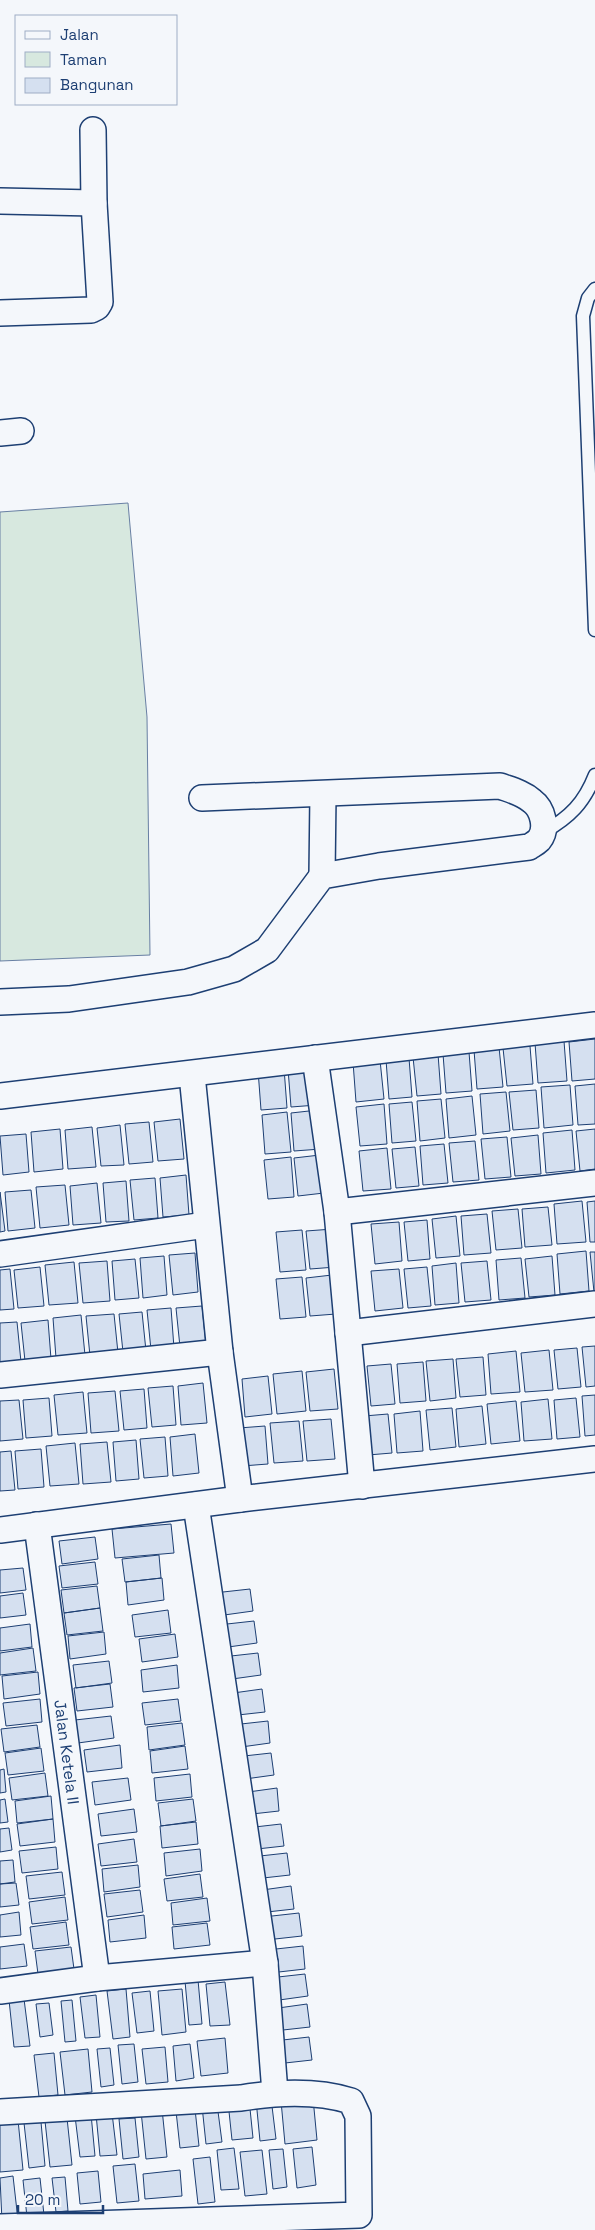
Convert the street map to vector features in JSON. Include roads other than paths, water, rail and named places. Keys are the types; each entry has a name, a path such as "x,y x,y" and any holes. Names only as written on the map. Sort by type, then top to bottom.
{"street":[{"path":"0,312 86,310 97,307 100,302 94,203 93,130"},
{"path":"0,201 94,203"},
{"path":"202,798 500,786 518,792 534,802 543,816 544,832 539,840 529,847 379,866 322,876"},
{"path":"0,1002 69,999 188,982 234,969 267,950 322,876 323,794"},
{"path":"0,1096 192,1075 315,1058 595,1025"},
{"path":"315,1058 337,1212 362,1486"},
{"path":"192,1075 220,1352 240,1499"},
{"path":"337,1212 595,1182"},
{"path":"0,1254 206,1225"},
{"path":"348,1333 595,1304"},
{"path":"0,1375 220,1352"},
{"path":"0,1530 240,1499 595,1459"},
{"path":"196,1506 265,1963 275,2093"},
{"name":"Jalan Ketela II","path":"37,1525 97,1978"},
{"path":"0,1990 97,1978 265,1963"},
{"path":"0,2112 241,2098 275,2093 331,2095 351,2101 358,2116 359,2215 0,2227"}],"lane":[{"path":"595,289 588,298 584,316 595,630"},
{"path":"544,832 566,819 588,793 595,775"}]}
